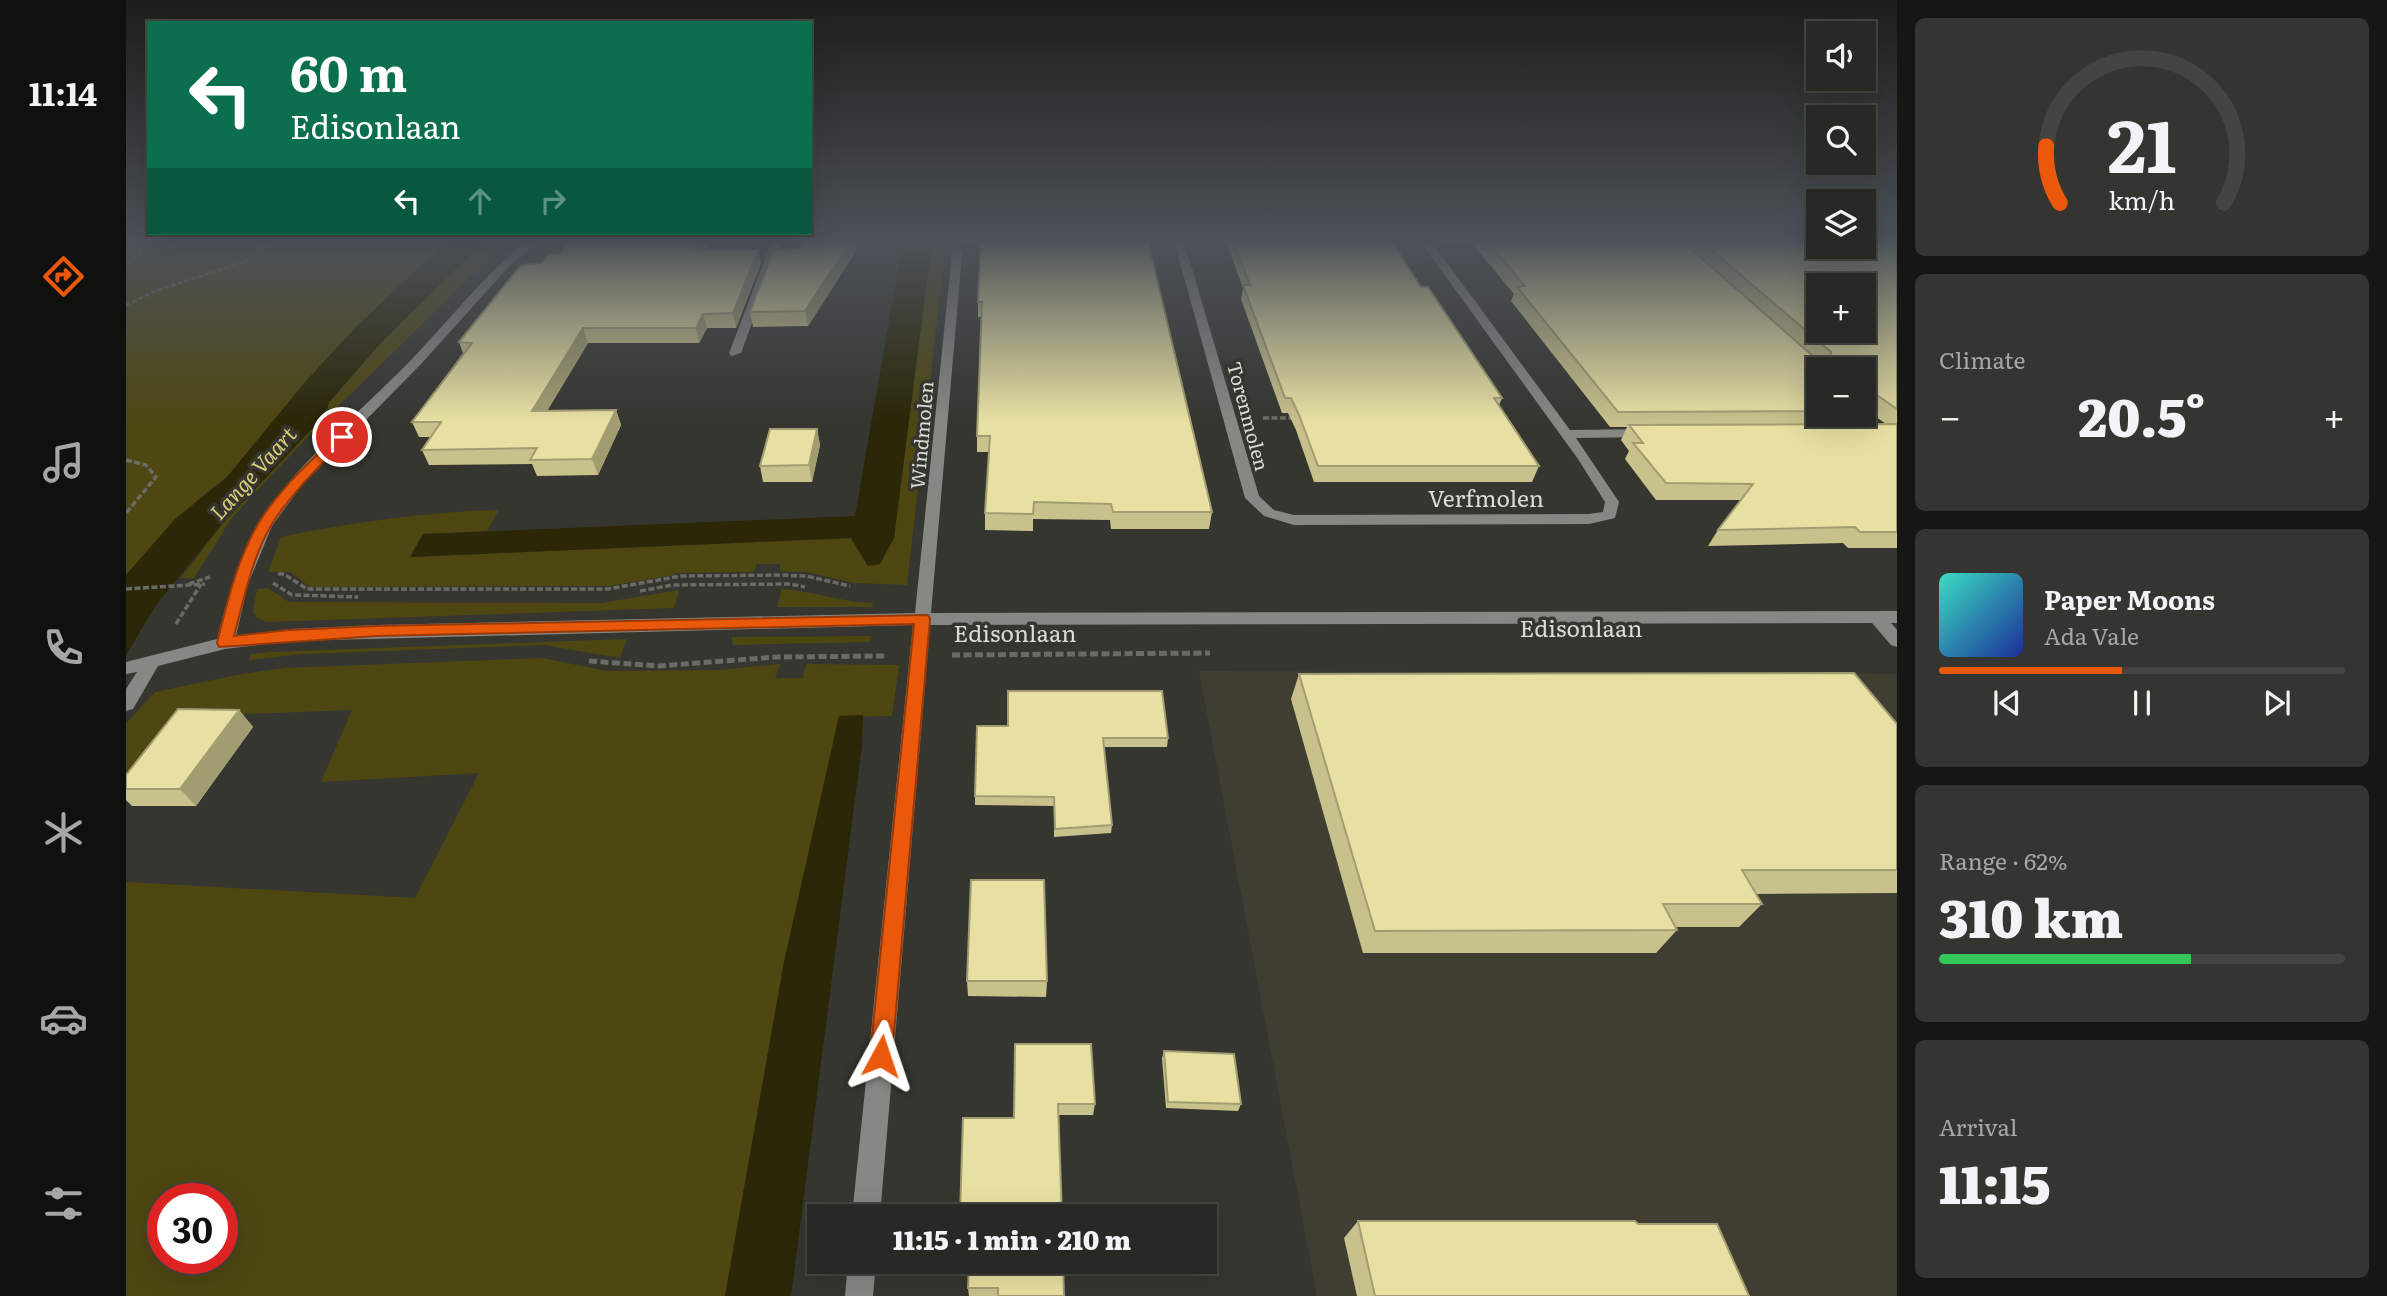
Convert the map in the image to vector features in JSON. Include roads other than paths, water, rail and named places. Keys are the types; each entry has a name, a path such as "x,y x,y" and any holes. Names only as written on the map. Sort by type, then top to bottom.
{"street":[{"path":"225,643 244,576 265,525 296,483 418,360 471,301"},
{"path":"735,353 754,301"},
{"name":"Windmolen","path":"867,1204 952,301"},
{"name":"Torenmolen","path":"1197,301 1252,498 1269,513"},
{"path":"1469,301 1566,434 1659,432"},
{"name":"Verfmolen","path":"1269,513 1294,520 1590,519 1610,515 1612,502 1566,434"},
{"path":"1876,617 1897,641"},
{"name":"Edisonlaan","path":"126,668 225,643 289,635 377,631 922,619 1897,617"},
{"path":"126,704 153,660"},
{"path":"859,1296 861,1274"}],"water":[{"name":"Lange Vaart","path":"383,301 423,301 380,344 329,402 325,415 223,523 156,605 126,655 126,575 175,519 227,477 306,381"},
{"path":"892,301 924,301 894,538 880,564 868,566 851,538 410,557 423,534 855,516"},
{"path":"863,715 862,745 791,1296 725,1296 784,962 839,716"}]}
